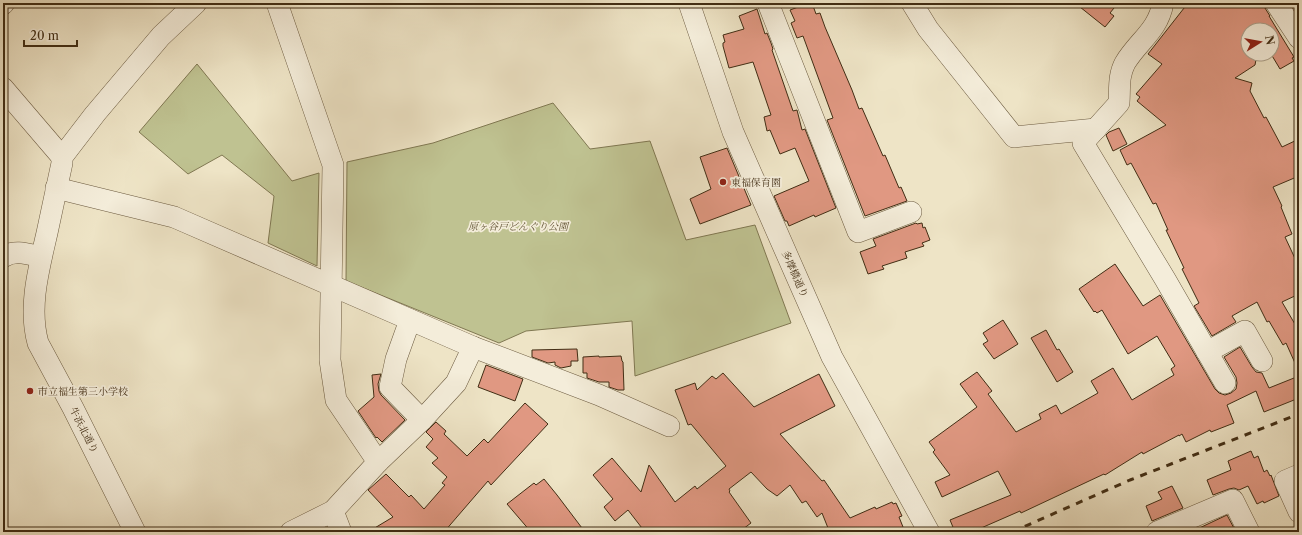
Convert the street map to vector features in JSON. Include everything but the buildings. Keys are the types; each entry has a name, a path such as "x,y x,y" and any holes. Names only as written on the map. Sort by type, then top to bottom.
{"street":[{"path":"3,88 62,156 94,114 161,36 196,3"},
{"path":"277,3 334,165 330,285 330,360 336,400 378,462"},
{"name":"多摩橋通り","path":"689,3 733,132 832,357 929,532"},
{"path":"768,3 858,232 911,212"},
{"path":"912,3 928,29 1014,138 1096,129"},
{"path":"1162,3 1155,26 1125,63 1120,77 1119,103 1083,143 1165,279 1225,383"},
{"path":"1276,3 1293,17 1299,38"},
{"name":"牛浜北通り","path":"62,156 62,163 41,257 33,310 35,332 38,343 73,408 135,532"},
{"path":"56,188 174,217 473,347 599,395 669,426"},
{"path":"3,257 11,252 17,252 41,257"},
{"path":"410,320 396,359 390,387 422,420"},
{"path":"1207,352 1244,331 1262,361"},
{"path":"291,532 333,511 378,462 422,420 456,383 473,347"},
{"path":"1299,475 1285,481 1299,512"},
{"path":"1157,532 1233,500 1249,532"},
{"path":"333,511 341,532"}],"green space":[{"path":"197,64 292,181 319,173 317,266 268,243 274,196 222,155 188,174 139,132"},
{"name":"原ヶ谷戸どんぐり公園","path":"553,103 590,149 650,141 686,240 755,225 791,323 635,376 632,321 526,331 499,343 346,281 347,162 433,143"}],"railway":[{"path":"1012,532 1130,480 1299,414"}],"place":[{"name":"東福保育園","path":"723,182"},
{"name":"市立福生第三小学校","path":"30,391"}]}
